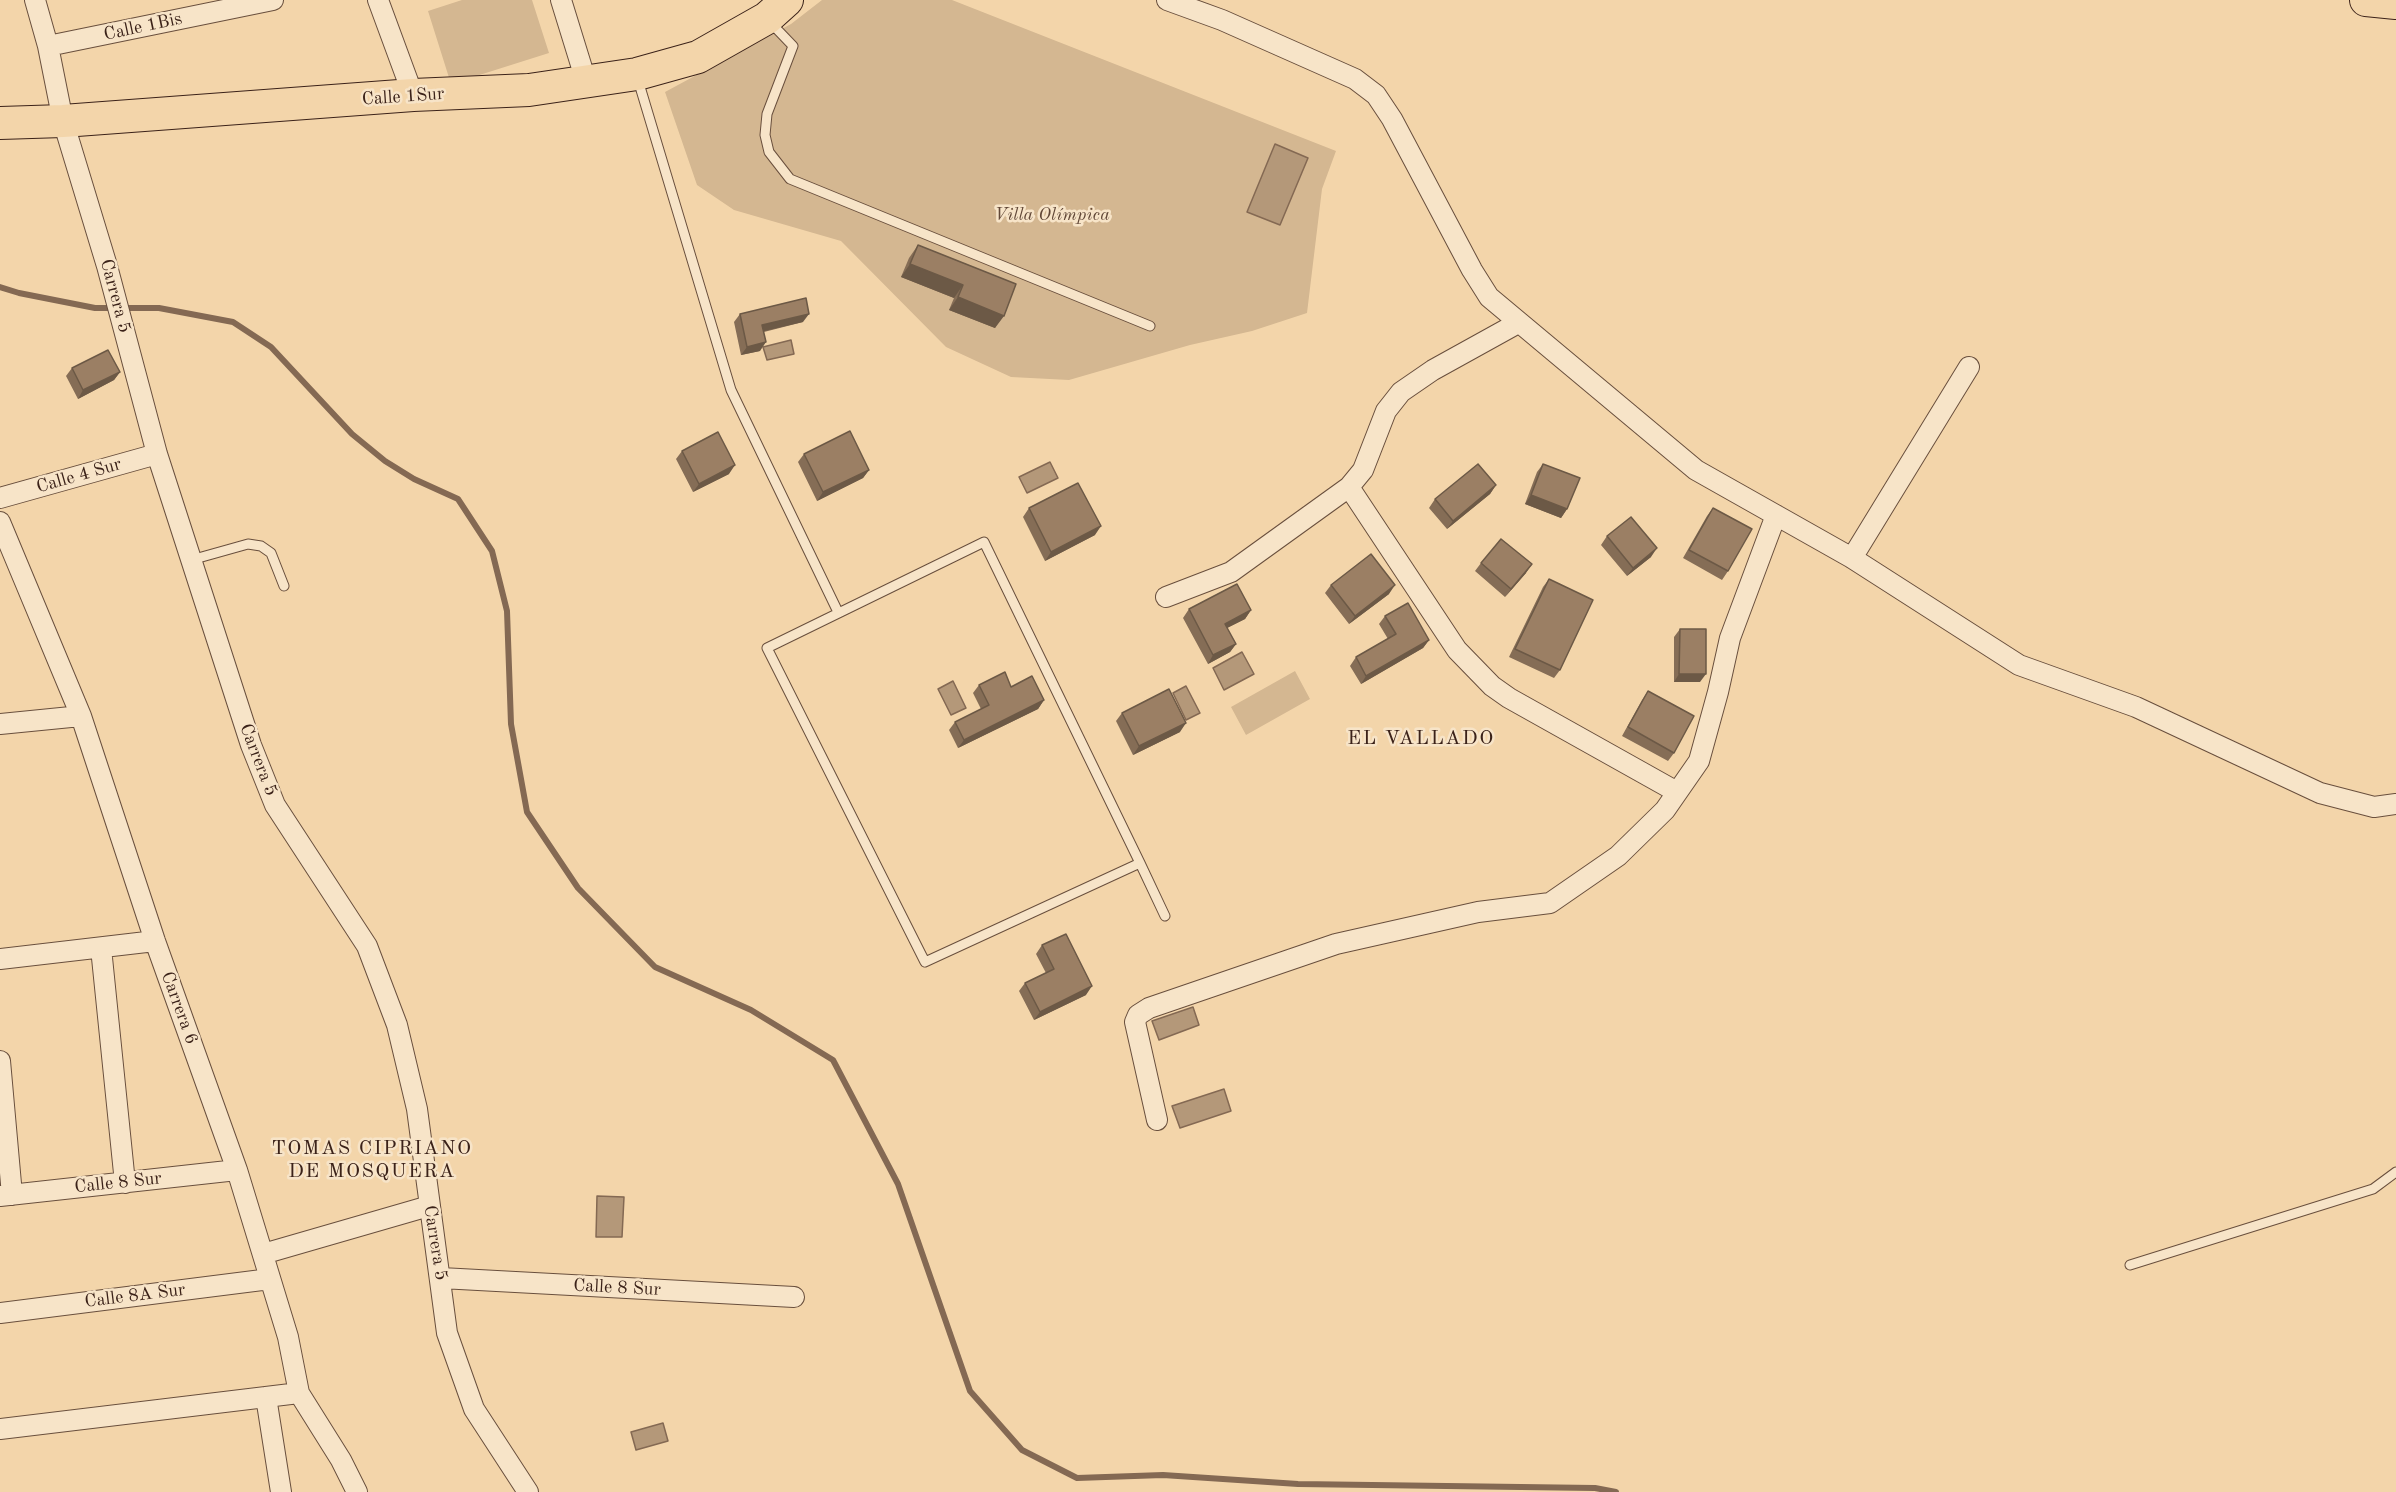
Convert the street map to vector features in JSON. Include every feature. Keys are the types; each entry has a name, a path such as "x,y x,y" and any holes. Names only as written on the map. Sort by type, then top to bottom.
{"highway":[{"path":"2366,0 2396,3"},
{"name":"Calle 1Sur","path":"0,123 63,121 413,95 530,90 637,74 690,61 777,9"}],"street":[{"name":"Carrera 5","path":"35,0 48,46 63,121 107,266 157,454 251,745 276,805 367,946 397,1026 417,1109 447,1334 474,1409 528,1492"},
{"name":"Calle 1Bis","path":"48,46 273,0"},
{"path":"378,0 413,95"},
{"path":"561,0 586,81"},
{"path":"1167,0 1222,20 1355,79 1376,95 1392,118 1489,297 1696,470 1852,558 2019,665 2136,707 2320,793 2374,807 2396,804"},
{"path":"1166,597 1231,572 1349,487 1363,470 1386,411 1401,392 1433,370 1518,323"},
{"path":"1852,558 1969,366"},
{"name":"Calle 4 Sur","path":"0,498 157,454"},
{"path":"1349,487 1457,650 1492,686 1509,698 1677,792"},
{"path":"1156,1120 1135,1022 1138,1015 1149,1008 1336,944 1478,912 1550,903 1618,856 1665,810 1699,761 1730,638 1776,515"},
{"name":"Carrera 6","path":"0,522 7,561 81,716 155,941 237,1170 288,1337 299,1393 357,1492"},
{"path":"0,724 81,716"},
{"path":"0,959 155,941"},
{"path":"101,948 125,1183"},
{"path":"0,1061 6,1196"},
{"name":"Calle 8 Sur","path":"6,1196 237,1170"},
{"path":"263,1254 429,1206"},
{"name":"Calle 8 Sur","path":"441,1278 794,1297"},
{"name":"Calle 8A Sur","path":"0,1313 270,1280"},
{"path":"0,1429 299,1393"},
{"path":"266,1397 281,1492"}],"lane":[{"path":"777,9 793,46 767,114 765,135 769,152 790,179 1150,326"},
{"path":"637,74 731,390 838,612"},
{"path":"1140,863 925,962 767,648 984,542 1166,916"},
{"path":"191,560 248,544 261,546 271,553 284,586"},
{"path":"2130,1265 2373,1189 2396,1172"}],"green space":[{"path":"462,0 532,0 549,53 451,84 428,11"},
{"name":"Villa Olímpica","path":"822,0 952,0 1336,151 1322,189 1307,313 1252,331 1190,345 1069,380 1011,377 946,347 841,241 734,210 697,185 665,92 791,24"},
{"path":"1295,671 1310,699 1246,735 1231,707"}],"shaded area":[{"path":"1275,144 1308,158 1280,225 1247,212"},
{"path":"791,340 794,354 767,360 763,347"},
{"path":"1050,462 1058,478 1027,493 1019,477"},
{"path":"1242,652 1254,674 1224,690 1213,668"},
{"path":"953,681 966,708 951,715 938,689"},
{"path":"1186,686 1200,713 1186,720 1173,693"},
{"path":"1193,1007 1199,1025 1159,1040 1152,1021"},
{"path":"1224,1089 1231,1111 1180,1128 1172,1106"},
{"path":"597,1196 624,1197 622,1237 596,1237"},
{"path":"663,1423 668,1441 636,1450 631,1432"}],"building":[{"path":"918,245 1016,284 1004,316 958,297 963,285 910,264"},
{"path":"806,298 809,314 762,325 766,342 747,347 740,314"},
{"path":"108,350 120,372 83,390 72,368"},
{"path":"850,431 869,470 823,492 804,454"},
{"path":"718,432 735,465 699,484 682,451"},
{"path":"1478,464 1496,485 1453,521 1435,499"},
{"path":"1543,464 1580,478 1567,509 1531,495"},
{"path":"1078,483 1101,526 1051,552 1029,508"},
{"path":"1713,508 1752,529 1728,571 1689,550"},
{"path":"1631,517 1657,548 1633,568 1607,536"},
{"path":"1501,539 1532,564 1511,589 1481,563"},
{"path":"1371,554 1395,585 1355,616 1331,585"},
{"path":"1549,579 1593,600 1560,670 1515,649"},
{"path":"1237,584 1251,610 1225,624 1236,644 1213,655 1189,609"},
{"path":"1408,603 1429,640 1366,676 1356,657 1396,634 1385,616"},
{"path":"1680,629 1706,629 1706,674 1679,674"},
{"path":"1005,672 1011,687 1032,676 1044,700 964,740 955,722 989,705 979,685"},
{"path":"1169,689 1186,723 1139,746 1122,713"},
{"path":"1648,691 1694,716 1674,753 1628,727"},
{"path":"1066,934 1092,986 1040,1012 1025,983 1054,969 1042,945"}],"waterway":[{"path":"0,287 95,308 159,308 233,322 271,347 352,434 385,461 414,479 458,499 492,551 507,611 511,724 527,812 578,888 655,967 751,1010 833,1060 898,1184 970,1391 1022,1450 1077,1478 1163,1475 1298,1484 1595,1488 1616,1492"}],"district":[{"name":"EL VALLADO","path":"1421,739"},
{"name":"TOMAS CIPRIANO DE MOSQUERA","path":"372,1160"}]}
